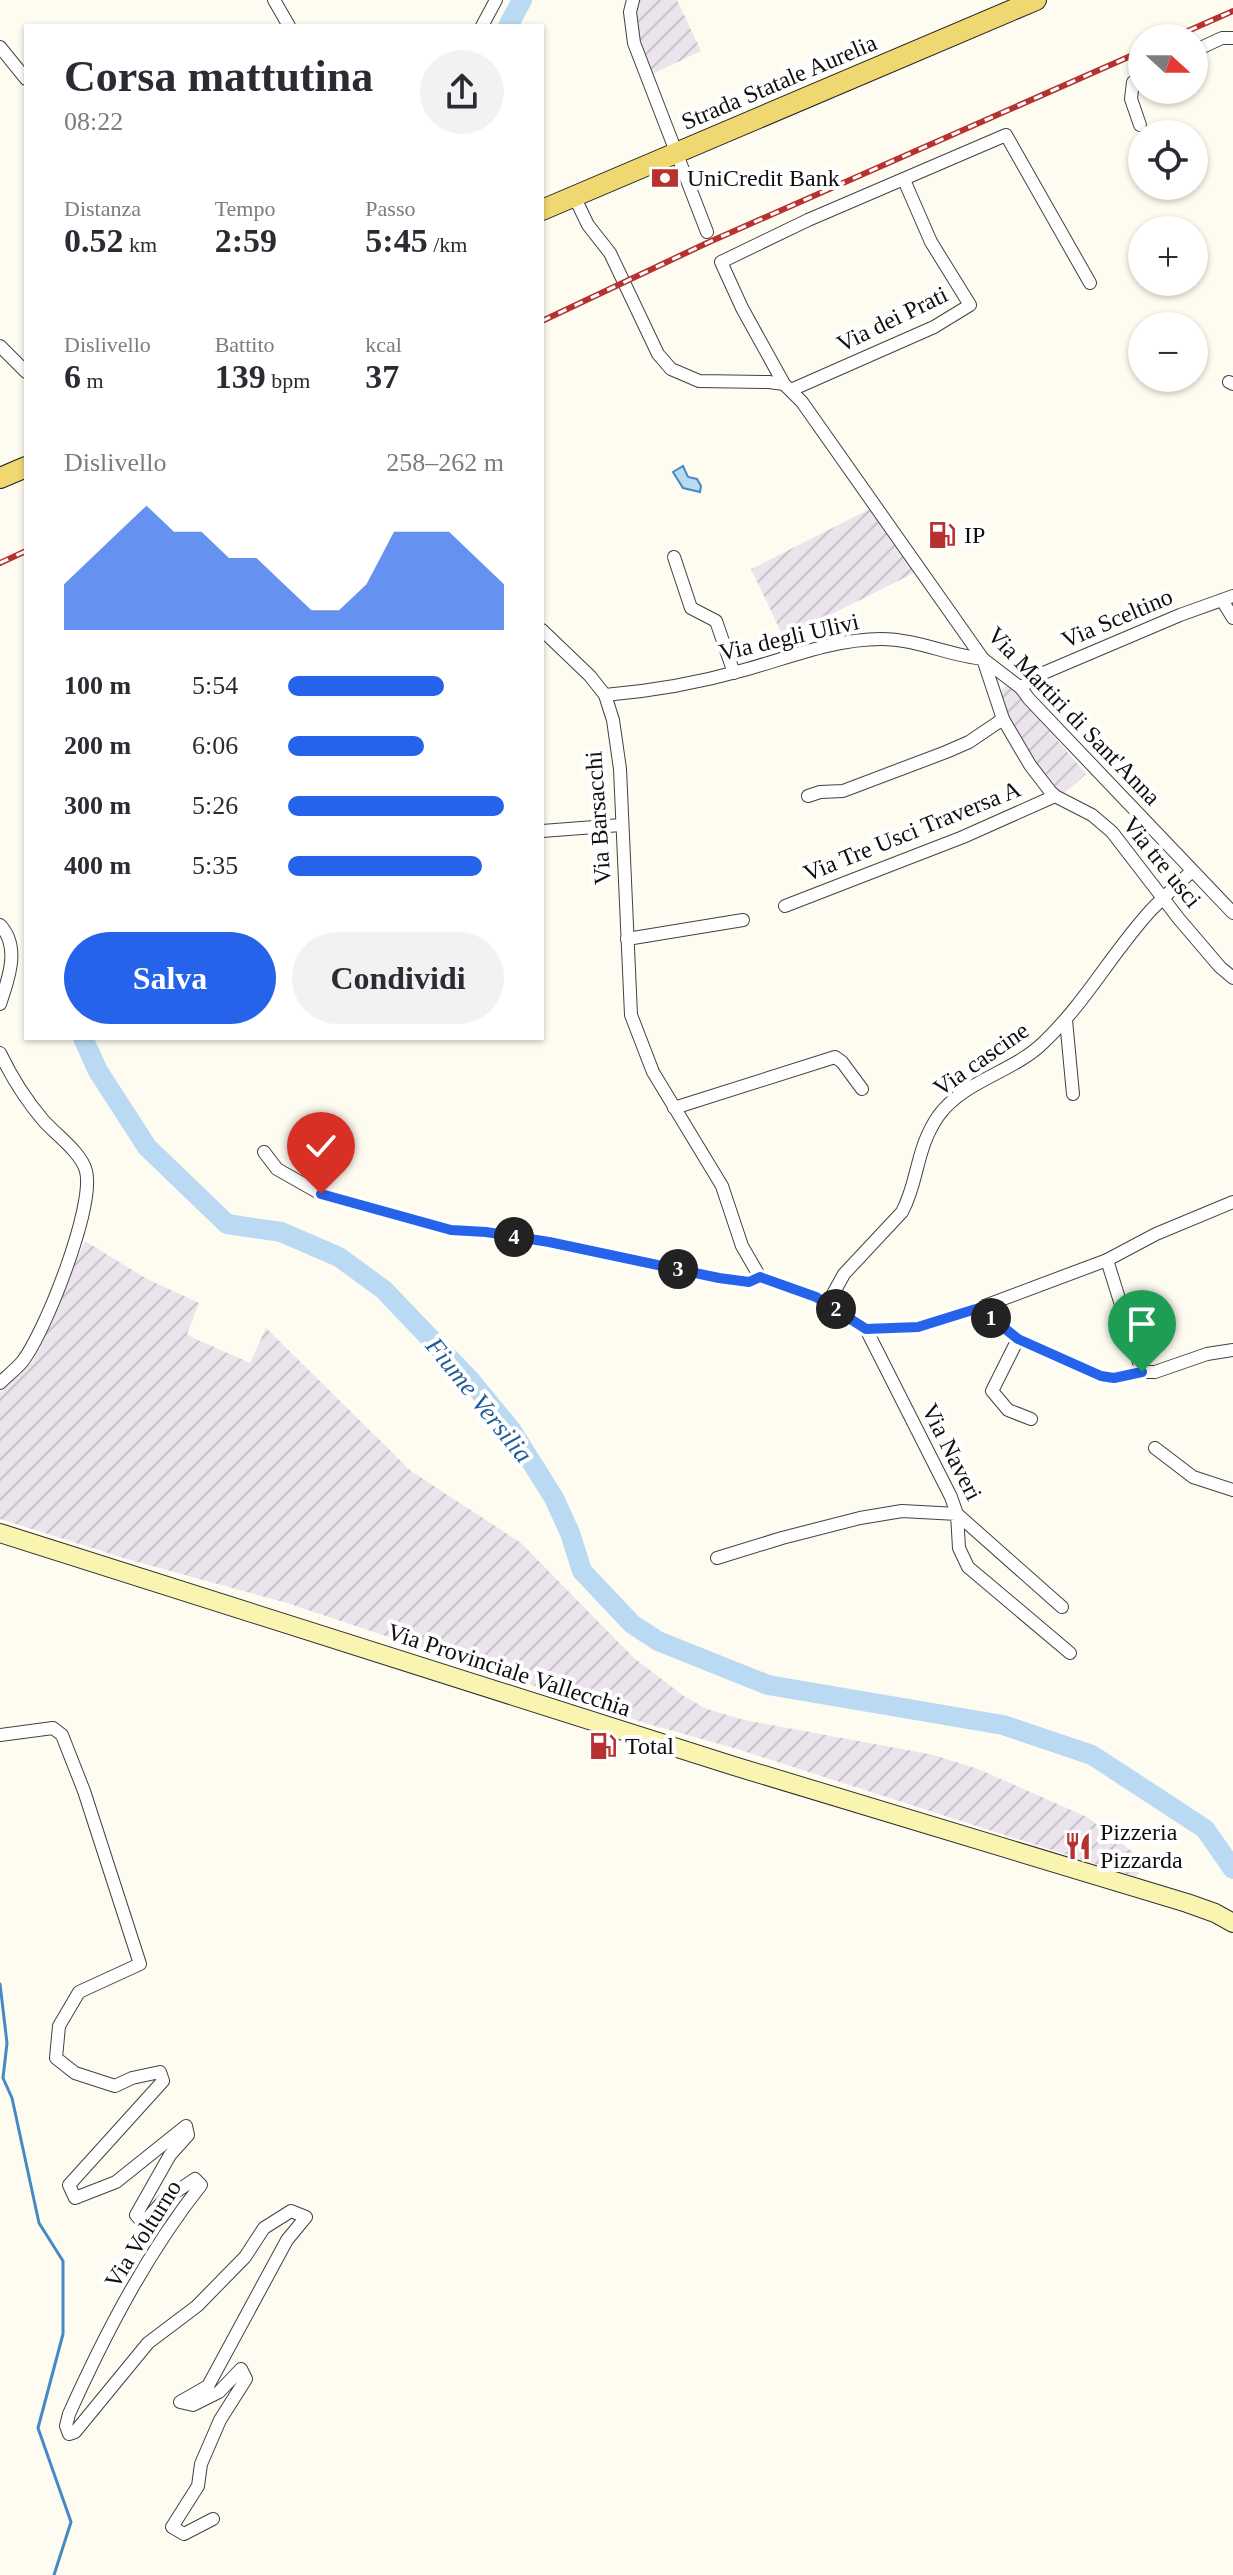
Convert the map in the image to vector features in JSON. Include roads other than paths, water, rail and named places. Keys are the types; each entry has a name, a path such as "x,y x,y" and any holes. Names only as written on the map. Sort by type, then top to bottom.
{"main road":[{"name":"Strada Statale Aurelia","path":"544,209 1031,1"},
{"path":"0,478 24,468"},
{"name":"Via Provinciale Vallecchia","path":"0,1533 753,1772 1187,1903 1233,1923"}],"street":[{"path":"274,0 286,24"},
{"path":"483,24 496,0"},
{"path":"633,0 630,12 634,43 707,232"},
{"path":"1208,44 1222,38 1233,38"},
{"path":"0,47 24,77"},
{"path":"904,180 1006,135 1090,283"},
{"name":"Via Martiri di Sant'Anna","path":"904,180 808,220 721,262 742,308 787,387 983,659 1021,688 1233,913"},
{"name":"Via dei Prati","path":"787,387 934,327 970,305 931,242 904,180"},
{"path":"574,196 588,225 610,253 658,354 671,369 699,381 787,387"},
{"path":"0,346 24,370"},
{"path":"674,557 691,608 716,621 734,673"},
{"path":"1227,598 1233,618"},
{"name":"Via Sceltino","path":"1021,688 1034,677 1227,598"},
{"path":"544,632 590,676 605,695"},
{"name":"Via degli Ulivi","path":"605,695 643,692 734,673 812,650 880,639 912,642 954,656 983,659"},
{"name":"Via tre usci","path":"983,659 1003,719 1030,765 1055,796 1092,815 1112,832 1220,967 1233,978"},
{"name":"Via Barsacchi","path":"605,695 613,720 620,769 631,1015 653,1072 722,1186 742,1246 760,1277"},
{"path":"808,796 843,791 946,752 969,742 1003,719"},
{"name":"Via Tre Usci Traversa A","path":"785,906 963,837 1055,796"},
{"path":"544,831 621,825"},
{"name":"Via cascine","path":"828,1303 844,1274 902,1212 908,1201 924,1141 941,1113 961,1095 1041,1046 1066,1020 1152,910 1192,871"},
{"path":"627,939 743,920"},
{"path":"0,925 7,932 12,971 0,1004"},
{"path":"1066,1020 1073,1094"},
{"path":"0,1053 41,1117 80,1159 86,1172 87,1192 72,1251 41,1329 23,1361 0,1383"},
{"path":"674,1108 835,1057 862,1089"},
{"path":"264,1152 277,1169 321,1194 451,1230 549,1242 719,1278 749,1282 760,1277 828,1303 866,1329 918,1327 979,1308 1107,1260 1156,1234 1233,1202"},
{"path":"1107,1260 1142,1372"},
{"path":"979,1308 1018,1339 1101,1376 1114,1378 1155,1372 1207,1354 1233,1350"},
{"name":"Via Naveri","path":"866,1329 957,1514 1062,1607"},
{"path":"1018,1339 992,1391 1008,1410 1031,1419"},
{"path":"1155,1448 1193,1477 1233,1490"},
{"path":"717,1558 860,1518 902,1511 957,1514 959,1548 968,1567 1070,1653"},
{"name":"Via Volturno","path":"0,1735 53,1728 62,1735 84,1791 140,1964 79,1992 59,2026 56,2058 75,2073 115,2086 132,2078 160,2072 163,2081 69,2185 75,2198 116,2182 186,2126 188,2135 170,2155 136,2215 143,2223 165,2199 195,2179 201,2185 181,2210 101,2344 69,2414 66,2426 69,2434 75,2432 148,2343 197,2306 245,2257 264,2228 291,2211 306,2217 287,2240 208,2386 180,2402 193,2405 219,2392 241,2369 246,2379 220,2420 201,2464 198,2486 172,2527 184,2534 213,2519"}],"water":[{"path":"683,466 688,477 697,479 700,492 683,488 673,472"}],"waterway":[{"name":"Fiume Versilia","path":"509,24 522,0"},
{"name":"Fiume Versilia","path":"84,1040 98,1071 147,1147 227,1224 281,1232 339,1257 384,1290 471,1381 512,1431 554,1498 570,1533 582,1571 632,1624 658,1641 768,1685 1003,1725 1092,1755 1205,1829 1233,1869"},
{"path":"0,1984 7,2043 3,2078 12,2098 39,2223 63,2261 63,2334 38,2428 71,2522 54,2575"}],"railway":[{"path":"1204,24 1233,11"},
{"path":"544,320 707,243 1128,57"},
{"path":"0,563 24,552"}],"place":[{"name":"UniCredit Bank","path":"665,178"},
{"name":"IP","path":"942,535"},
{"name":"Total","path":"603,1746"},
{"name":"Pizzeria Pizzarda","path":"1078,1846"}]}
